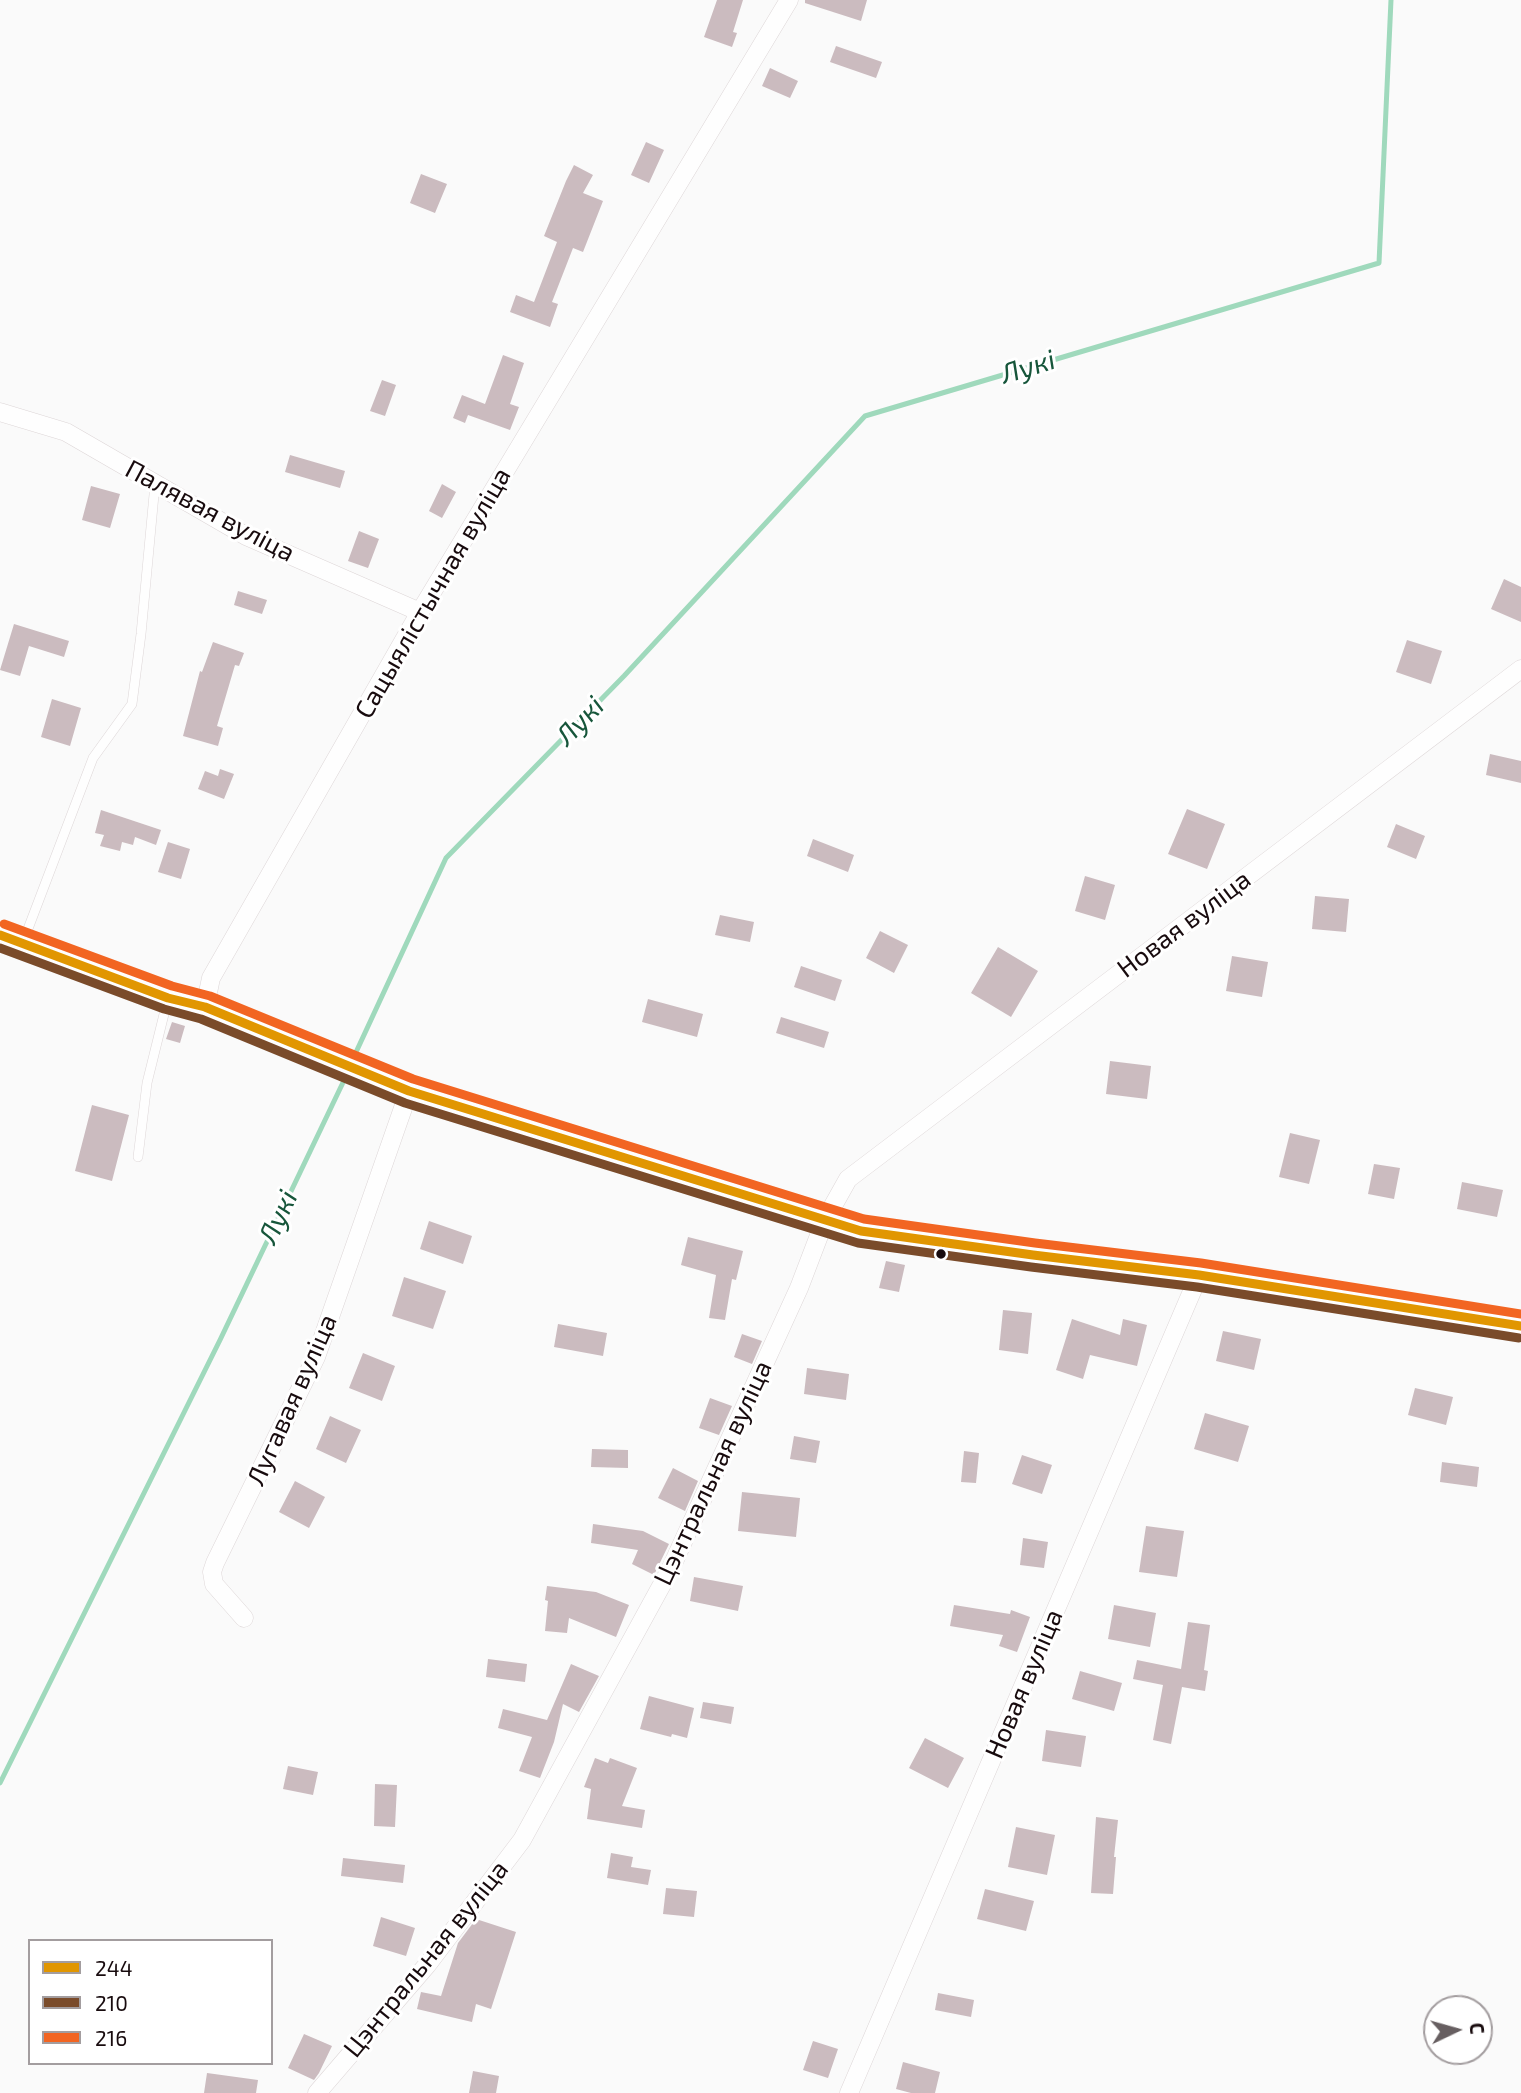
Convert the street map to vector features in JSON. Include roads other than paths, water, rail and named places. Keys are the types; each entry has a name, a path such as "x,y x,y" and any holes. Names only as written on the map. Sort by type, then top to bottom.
{"street":[{"name":"Сацыялістычная вуліца","path":"205,1007 211,978 420,612 789,0"},
{"name":"Палявая вуліца","path":"0,412 66,432 246,537 420,612"},
{"name":"Новая вуліца","path":"848,1179 1521,668"},
{"path":"0,935 168,998 205,1007 409,1091 861,1231 1199,1275 1521,1325"},
{"name":"Лугавая вуліца","path":"244,1618 214,1584 212,1572 316,1357 409,1091"},
{"name":"Цэнтральная вуліца","path":"317,2093 427,1965 522,1840 671,1568 799,1288 825,1220 848,1179"},
{"name":"Новая вуліца","path":"849,2093 1199,1275"}],"lane":[{"path":"23,942 93,758 132,704 155,482"},
{"path":"138,1157 147,1083 168,998"}],"waterway":[{"name":"Лукі","path":"351,1063 446,858 624,676 865,416 1379,263 1391,0"},
{"name":"Лукі","path":"0,1783 220,1340 348,1072"}]}
